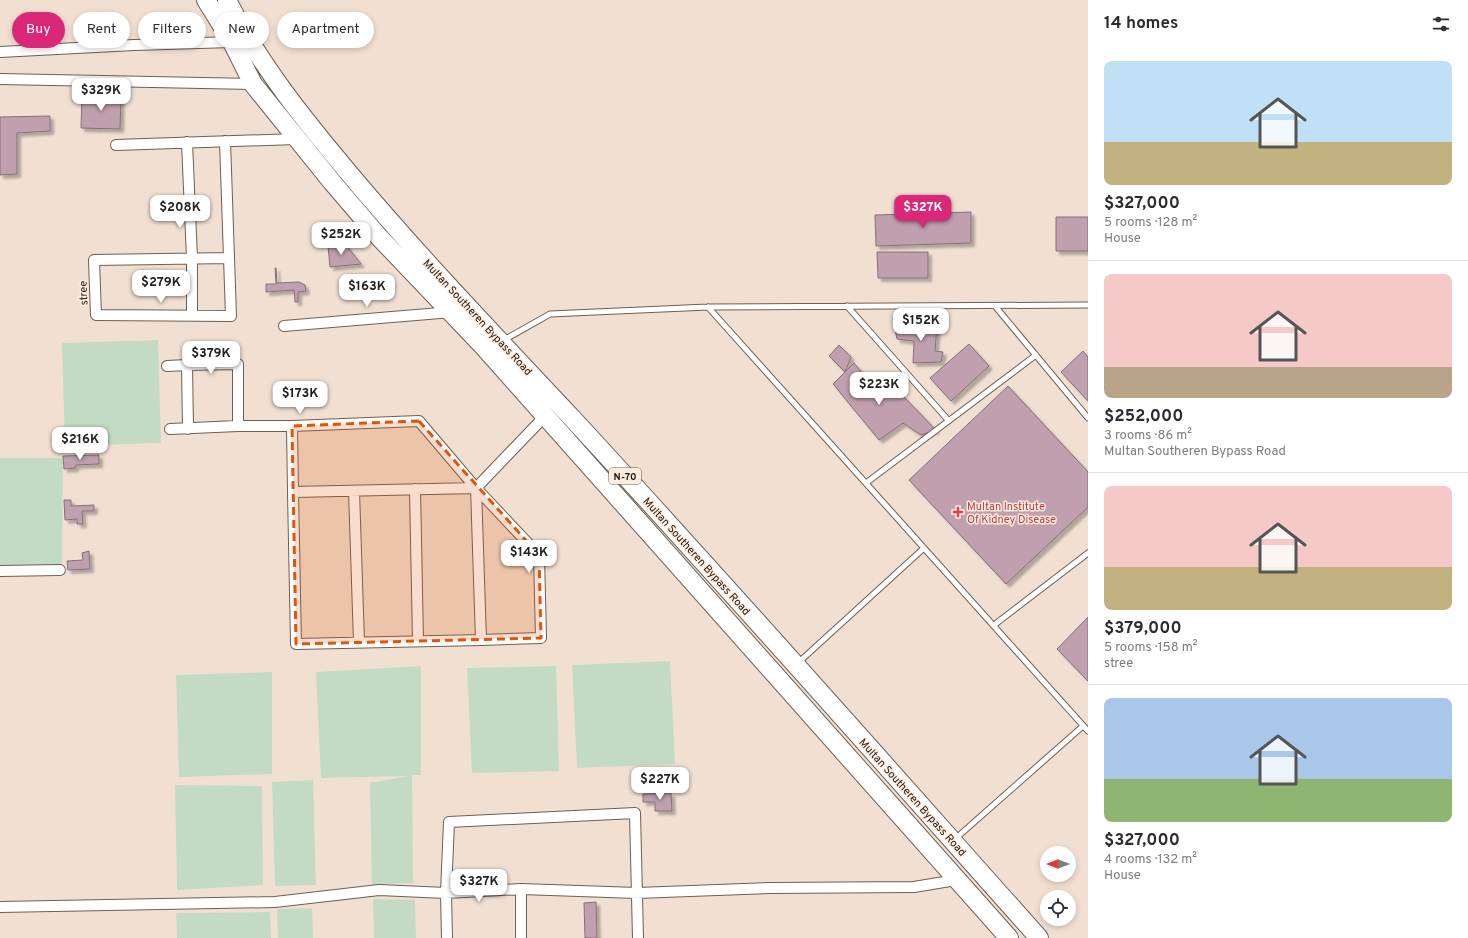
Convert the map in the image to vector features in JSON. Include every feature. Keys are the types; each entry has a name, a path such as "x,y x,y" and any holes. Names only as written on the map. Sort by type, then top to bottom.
{"highway":[{"name":"Multan Southeren Bypass Road","path":"206,0 214,13"},
{"name":"Multan Southeren Bypass Road","path":"228,0 238,22 274,79 313,130 399,233 622,472 1039,938"},
{"name":"Multan Southeren Bypass Road","path":"235,48 253,84 296,139 379,237 452,312 1009,938"}],"street":[{"path":"0,52 214,43"},
{"path":"0,80 253,84"},
{"path":"116,144 296,139"},
{"name":"stree","path":"225,141 229,258 230,316 96,315 94,260 229,258"},
{"path":"187,142 192,258 192,316"},
{"path":"284,326 452,312"},
{"path":"167,366 238,364 238,426"},
{"path":"187,365 188,429"},
{"path":"481,640 476,488 544,416"},
{"path":"170,429 419,421 476,488 539,555 541,638 296,644 292,426"},
{"path":"293,492 476,488"},
{"path":"415,489 418,641"},
{"path":"354,490 359,642"},
{"path":"0,571 60,570"},
{"path":"447,938 446,893 449,822 635,813 638,938"},
{"path":"0,907 275,902 380,890 446,893 521,889 637,893 771,888 914,887 956,880"},
{"path":"521,889 521,938"}],"lane":[{"path":"501,342 550,314 708,307 1088,305"},
{"path":"847,306 949,421"},
{"path":"995,306 1088,418"},
{"path":"708,307 1088,731"},
{"path":"866,483 1036,355"},
{"path":"795,666 924,548"},
{"path":"994,626 1088,553"},
{"path":"953,841 1083,726"}],"highlighted area":[{"path":"419,421 539,555 541,638 296,644 292,426"}],"green space":[{"path":"158,340 161,443 65,446 62,343"},
{"path":"0,458 63,458 62,567 0,567"},
{"path":"670,661 675,764 577,768 572,665"},
{"path":"421,666 421,775 412,775 413,883 372,885 370,783 408,776 321,778 316,672"},
{"path":"556,666 559,771 472,773 467,668"},
{"path":"272,672 272,774 179,777 176,675"},
{"path":"313,780 316,885 275,886 272,782"},
{"path":"175,785 262,786 263,885 177,890"},
{"path":"373,899 415,900 416,938 374,938"},
{"path":"312,908 313,938 278,938 277,909"},
{"path":"270,912 271,938 177,938 176,913"}],"building":[{"path":"82,94 121,96 120,129 81,128"},
{"path":"50,116 50,131 17,133 17,174 0,175 0,117"},
{"path":"971,212 971,243 876,246 875,215"},
{"path":"1056,217 1088,217 1088,251 1056,251"},
{"path":"345,244 361,264 330,267 328,246"},
{"path":"877,252 928,252 928,278 878,278"},
{"path":"275,268 277,283 299,282 305,285 306,291 298,292 298,302 295,302 294,290 266,292 266,284 276,284"},
{"path":"894,324 937,325 935,351 943,352 941,362 913,363 914,341 897,339"},
{"path":"969,344 989,366 951,401 930,378"},
{"path":"839,345 851,357 845,372 829,356"},
{"path":"1083,351 1088,357 1088,401 1061,372"},
{"path":"854,363 878,392 888,391 904,397 936,430 921,435 903,423 879,440 833,384"},
{"path":"1008,386 1088,472 1088,507 1006,584 909,480"},
{"path":"99,455 99,464 76,465 75,468 64,469 63,456"},
{"path":"64,500 71,500 71,506 94,505 94,511 82,511 83,524 77,524 77,519 65,520"},
{"path":"89,551 90,569 68,570 67,561 83,560 82,553"},
{"path":"1088,617 1088,681 1057,649"},
{"path":"671,793 672,811 655,811 655,802 643,802 643,794"},
{"path":"596,902 597,938 585,938 584,903"}],"place":[{"name":"Multan Institute Of Kidney Disease","path":"958,512"}]}
